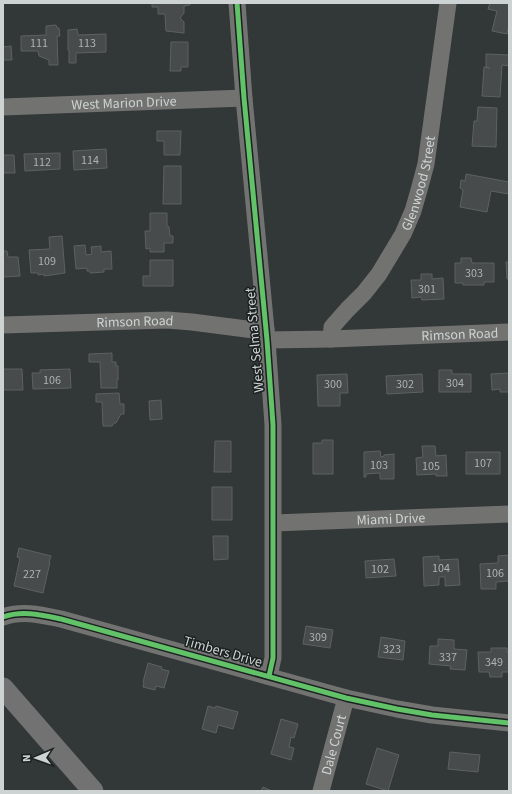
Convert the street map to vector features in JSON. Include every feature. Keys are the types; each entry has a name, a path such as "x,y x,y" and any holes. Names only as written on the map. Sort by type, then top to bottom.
{"main road":[{"path":"3,688 93,791"}],"street":[{"name":"West Selma Street","path":"237,3 273,425 273,658 269,676"},
{"name":"Glenwood Street","path":"330,339 332,327 364,293 379,274 403,234 413,211 426,164 448,3"},
{"name":"West Marion Drive","path":"3,107 244,98"},
{"name":"Rimson Road","path":"3,325 167,320 254,330 266,335 330,339 509,332"},
{"name":"Miami Drive","path":"274,523 509,514"},
{"name":"Timbers Drive","path":"3,617 21,613 37,614 61,619 346,698 397,709 509,723"},
{"name":"Dale Court","path":"321,791 346,698"}],"building":[{"path":"152,3 190,3 190,5 184,6 184,13 180,18 184,22 184,33 166,31 165,14 158,14 158,7 152,7"},
{"path":"490,3 509,3 509,25 507,34 492,31 497,11 488,9"},
{"path":"56,25 57,28 59,28 60,36 57,36 58,65 49,65 49,60 39,56 38,51 21,51 21,36 46,35 46,26"},
{"path":"77,29 78,35 106,34 106,52 76,53 76,63 69,63 68,30"},
{"path":"171,42 188,42 188,67 181,67 181,71 170,71"},
{"path":"11,46 12,60 3,60 3,47"},
{"path":"486,54 509,55 509,66 502,65 500,97 482,96 484,67 490,68 486,67"},
{"path":"478,107 497,108 496,147 472,146 474,121 477,121"},
{"path":"157,131 181,131 180,155 164,155 164,141 157,141"},
{"path":"106,149 107,168 74,170 73,151"},
{"path":"60,153 60,169 25,171 24,154"},
{"path":"3,155 14,155 15,173 3,173"},
{"path":"164,166 181,166 181,204 163,204"},
{"path":"466,174 509,182 509,194 491,191 487,212 460,207 463,190 460,188 461,180 465,181"},
{"path":"150,213 167,213 167,226 169,227 170,236 173,236 173,243 164,243 164,252 150,252 150,248 146,249 145,231 150,231"},
{"path":"62,236 65,273 44,276 44,274 38,275 38,273 31,273 29,250 50,249 49,237"},
{"path":"85,245 86,255 92,254 91,247 101,246 101,252 111,251 112,269 104,269 104,272 90,273 90,271 87,271 87,268 76,269 74,246"},
{"path":"3,251 7,251 8,257 18,257 20,276 3,277"},
{"path":"461,258 471,258 472,263 494,263 494,282 484,282 484,285 463,285 463,283 455,283 455,263 461,263"},
{"path":"150,260 173,260 173,286 143,286 143,276 150,276"},
{"path":"506,262 509,262 509,279 507,279"},
{"path":"421,274 432,274 432,279 443,278 444,299 422,300 421,297 412,298 411,280 421,280"},
{"path":"112,353 112,362 116,362 116,366 118,366 117,388 101,388 100,362 89,362 89,354"},
{"path":"3,369 22,369 23,390 3,390"},
{"path":"70,369 71,388 33,389 32,373 40,373 40,370"},
{"path":"439,370 452,370 452,374 471,374 471,392 439,392"},
{"path":"509,373 509,392 500,392 500,389 492,390 491,374"},
{"path":"347,374 348,393 340,393 340,406 318,406 317,375"},
{"path":"422,374 423,392 387,394 386,376"},
{"path":"119,393 120,404 124,404 124,414 121,414 116,423 112,426 103,426 102,402 96,402 96,394"},
{"path":"161,400 162,419 150,420 149,401"},
{"path":"322,440 333,440 333,474 313,474 313,443 322,443"},
{"path":"215,441 231,441 231,472 214,472"},
{"path":"422,446 435,446 436,456 446,455 447,476 436,476 436,474 417,475 416,458 423,457"},
{"path":"380,451 381,457 384,455 394,454 394,479 380,479 380,473 366,474 366,477 364,477 364,452"},
{"path":"466,452 500,452 500,474 466,474"},
{"path":"212,487 232,487 232,520 212,520"},
{"path":"213,536 228,536 228,559 214,560"},
{"path":"19,548 51,556 43,593 14,586 20,558 17,557"},
{"path":"509,555 509,581 496,582 496,589 481,589 480,564 498,563 498,556"},
{"path":"439,556 439,560 458,559 460,585 445,586 445,577 439,577 439,585 424,586 423,557"},
{"path":"394,559 396,576 366,578 365,561"},
{"path":"306,626 333,630 330,648 303,644"},
{"path":"381,637 405,641 403,660 378,657"},
{"path":"438,639 454,640 454,649 467,650 465,670 450,669 451,666 429,664 430,646 438,646"},
{"path":"491,648 507,648 507,652 509,652 509,672 502,672 502,677 490,677 489,672 479,672 478,652 491,652"},
{"path":"148,663 162,667 161,669 169,671 164,688 156,686 155,690 143,687"},
{"path":"208,706 215,708 216,706 238,712 233,729 218,725 216,733 202,729"},
{"path":"281,719 298,724 294,738 291,737 289,747 294,748 291,760 271,754"},
{"path":"377,748 399,755 388,791 366,784"},
{"path":"450,752 480,755 478,772 448,769"},
{"path":"263,787 272,791 261,791"}],"cycle path":[{"path":"237,3 244,98 267,340 273,425 273,658 269,676"},
{"path":"3,617 17,614 54,617 346,698 432,715 509,723"}]}
